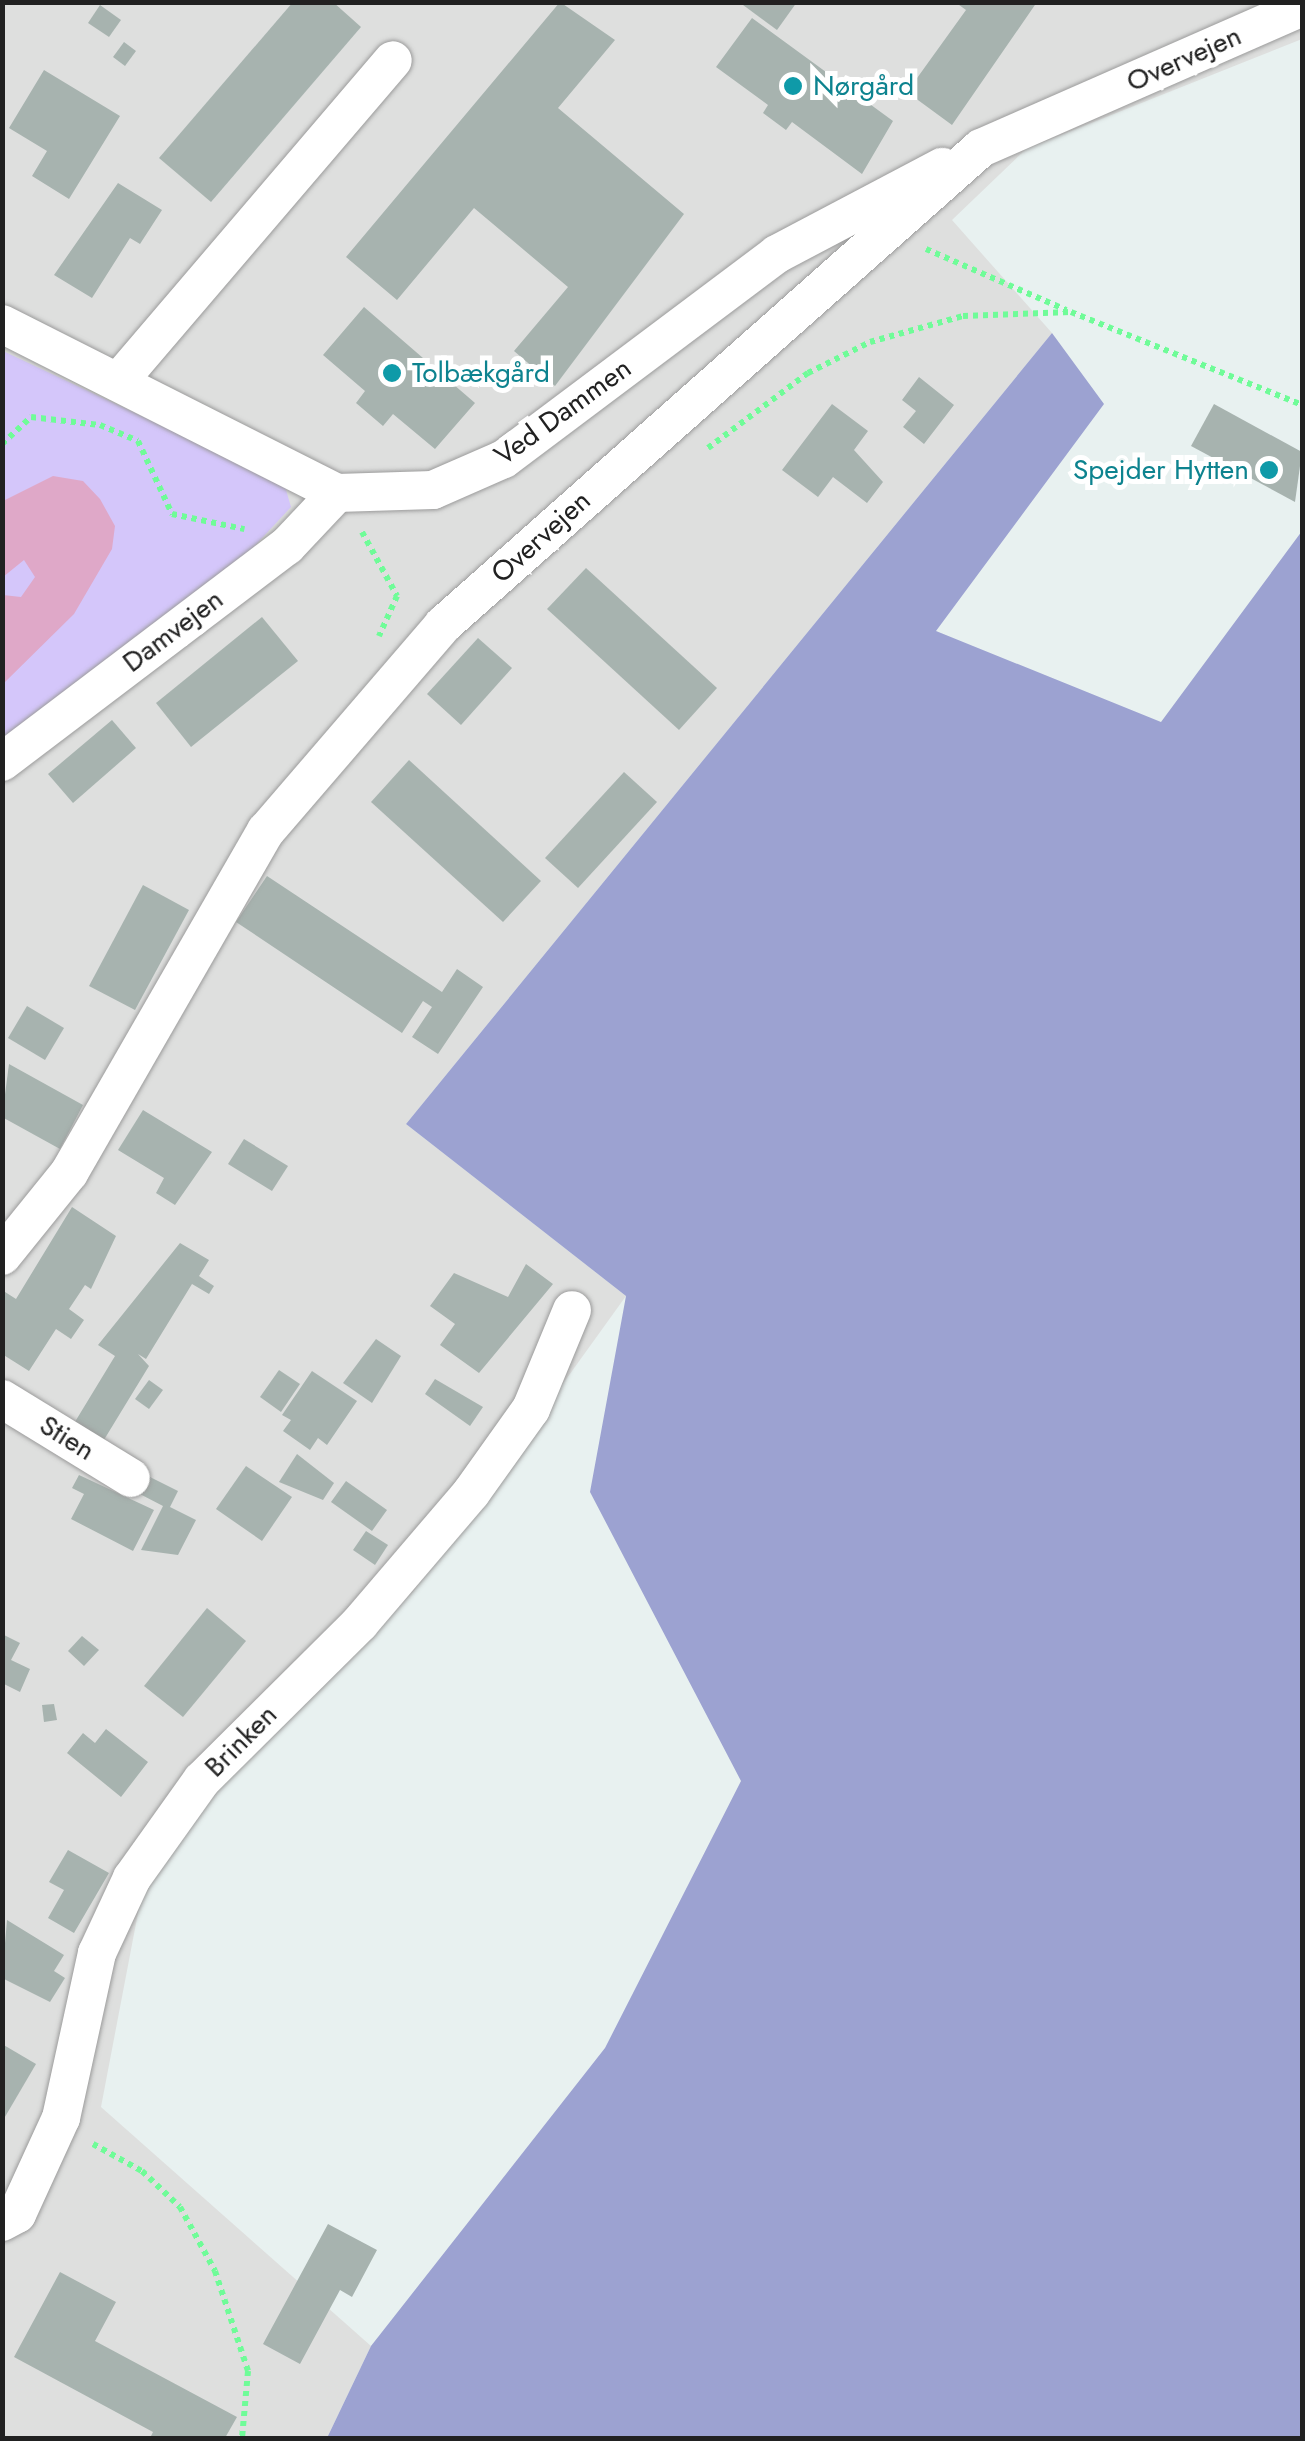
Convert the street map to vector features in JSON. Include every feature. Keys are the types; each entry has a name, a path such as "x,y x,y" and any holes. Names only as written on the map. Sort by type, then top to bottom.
{"street":[{"name":"Overvejen","path":"2,1256 69,1173 266,831 382,690 470,600 980,148 1279,10"},
{"path":"118,382 394,60"},
{"name":"Ved Dammen","path":"2,324 336,494 433,490 504,459 777,254 980,148"},
{"name":"Damvejen","path":"2,762 288,546 336,494"},
{"name":"Brinken","path":"2,2222 17,2214 61,2118 97,1953 132,1878 202,1780 360,1623 471,1493 532,1409 572,1310"},
{"name":"Stien","path":"2,1399 131,1478"}],"path":[{"path":"888,232 1071,312 1302,405"},
{"path":"696,458 808,373 870,342 963,316 1071,312"},
{"path":"2,444 31,416 100,425 151,458 172,514 288,546"},
{"path":"378,558 397,596 379,631"},
{"path":"61,2118 180,2207 234,2320 251,2412 242,2438"}],"shaded area":[{"path":"3,3 1302,3 1302,39 1026,149 952,220 1052,333 406,1124 626,1296 413,1592 231,1769 142,1892 101,2107 371,2346 327,2438 3,2438"},
{"path":"1052,333 1104,404 936,631 1161,722 1302,531 1302,2438 327,2438 371,2346 605,2048 741,1781 590,1492 626,1296 406,1124"},
{"path":"3,351 284,483 291,507 235,567 3,738"},
{"path":"53,476 83,481 100,499 115,526 112,549 74,614 3,684 3,595 21,597 35,577 24,560 3,577 3,501"}],"building":[{"path":"293,2 333,2 361,27 211,202 159,158"},
{"path":"560,2 615,40 558,108 684,214 555,386 514,351 568,287 474,208 397,300 346,257"},
{"path":"739,2 797,2 777,30"},
{"path":"955,2 1037,2 952,125 907,92 966,10"},
{"path":"100,5 121,20 109,37 88,23"},
{"name":"Nørgård","path":"752,18 893,121 862,174 792,122 786,130 763,113 768,105 716,67"},
{"path":"124,42 136,51 125,66 113,57"},
{"path":"44,70 120,116 69,199 32,176 47,151 9,128"},
{"path":"118,183 162,210 140,244 130,238 92,298 54,275"},
{"name":"Tolbækgård","path":"364,307 475,403 435,449 393,414 383,426 356,403 365,391 323,355"},
{"path":"919,377 954,405 924,444 903,427 916,411 902,400"},
{"path":"832,404 868,431 854,450 883,482 867,503 833,477 818,497 782,470"},
{"name":"Spejder Hytten","path":"1214,404 1302,452 1295,502 1191,446"},
{"path":"586,568 717,688 679,730 547,609"},
{"path":"262,617 298,661 191,747 156,703"},
{"path":"478,638 512,668 461,725 427,694"},
{"path":"112,720 136,748 73,803 48,774"},
{"path":"409,760 541,881 503,922 371,802"},
{"path":"624,772 657,802 578,888 545,858"},
{"path":"267,876 442,992 457,969 483,987 438,1054 412,1037 432,1007 423,1001 402,1033 236,922"},
{"path":"143,885 189,910 135,1010 89,986"},
{"path":"27,1006 64,1028 45,1060 8,1038"},
{"path":"9,1064 83,1105 60,1149 2,1117"},
{"path":"143,1110 212,1152 175,1205 156,1193 164,1178 118,1150"},
{"path":"244,1139 288,1166 272,1191 228,1164"},
{"path":"72,1207 116,1236 91,1289 85,1285 69,1309 84,1320 71,1339 56,1329 29,1371 2,1354 2,1290 16,1299"},
{"path":"180,1243 209,1260 199,1276 214,1286 209,1294 192,1284 146,1359 138,1354 149,1366 99,1448 70,1430 115,1356 98,1345"},
{"path":"526,1264 553,1284 479,1373 440,1345 455,1324 430,1306 454,1273 508,1297"},
{"path":"376,1339 401,1356 372,1403 343,1383"},
{"path":"279,1370 300,1384 281,1412 260,1397"},
{"path":"312,1371 357,1401 327,1445 318,1438 310,1450 283,1431 291,1420 282,1415"},
{"path":"435,1379 483,1407 470,1426 425,1394"},
{"path":"149,1380 163,1390 149,1409 135,1399"},
{"path":"297,1454 334,1483 323,1500 279,1482"},
{"path":"246,1466 292,1497 262,1541 216,1509"},
{"path":"144,1474 178,1491 170,1507 196,1520 178,1555 141,1550 163,1506 136,1492"},
{"path":"79,1475 154,1510 133,1551 71,1519 84,1494 72,1488"},
{"path":"346,1481 387,1510 372,1531 331,1502"},
{"path":"366,1531 388,1545 375,1565 353,1550"},
{"path":"207,1608 246,1641 183,1717 144,1686"},
{"path":"2,1634 20,1643 11,1660 30,1669 20,1692 2,1683"},
{"path":"82,1636 99,1650 84,1666 68,1651"},
{"path":"54,1704 57,1720 44,1722 42,1705"},
{"path":"106,1729 148,1762 121,1797 67,1753 83,1733 95,1743"},
{"path":"68,1850 109,1873 74,1933 48,1918 64,1890 49,1882"},
{"path":"7,1920 64,1955 54,1971 65,1978 50,2002 2,1978"},
{"path":"2,2044 36,2064 2,2122"},
{"path":"328,2224 377,2250 352,2297 340,2290 300,2364 263,2344"},
{"path":"60,2272 116,2302 95,2341 237,2417 225,2438 150,2438 153,2432 14,2357"}],"place":[{"name":"Nørgård","path":"793,86"},
{"name":"Tolbækgård","path":"392,373"},
{"name":"Spejder Hytten","path":"1269,470"}]}
